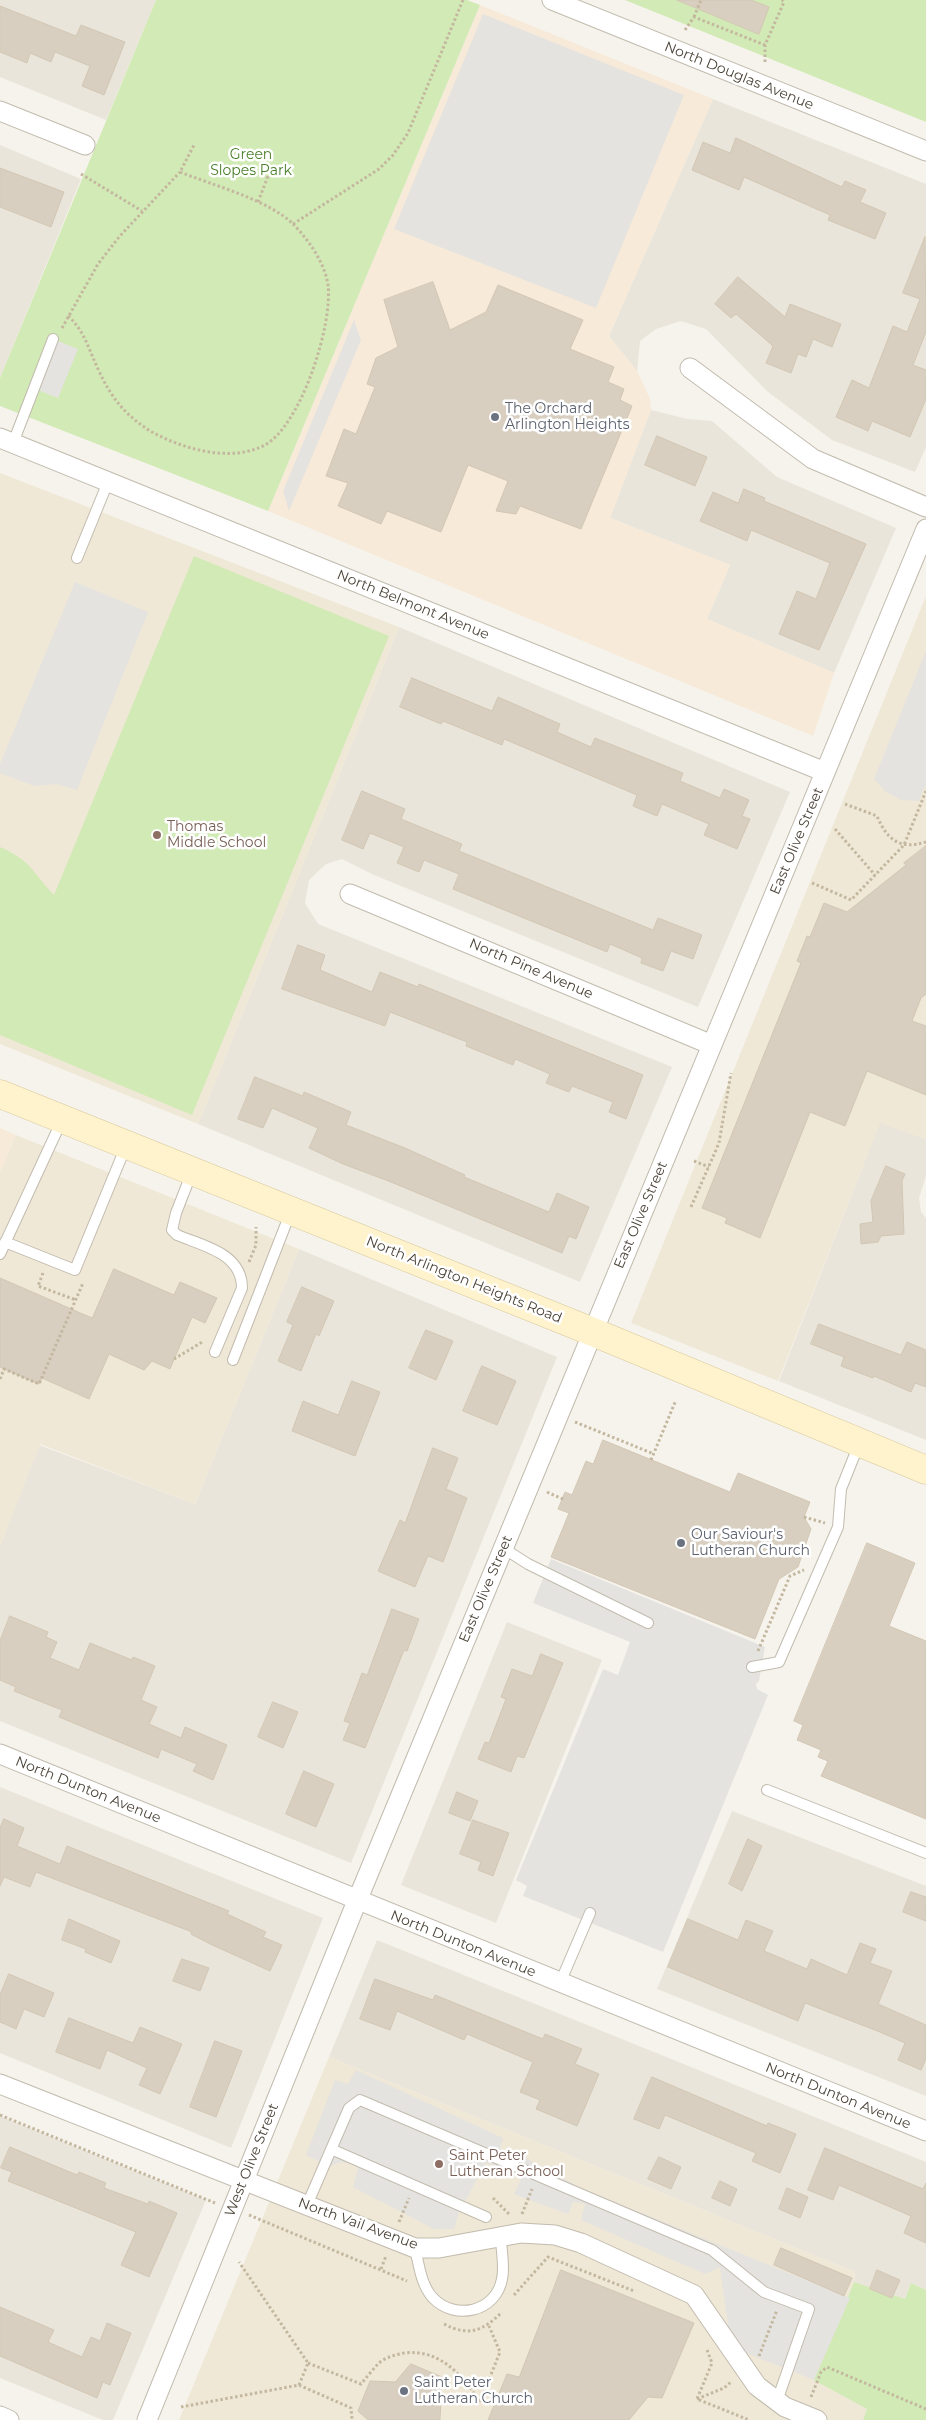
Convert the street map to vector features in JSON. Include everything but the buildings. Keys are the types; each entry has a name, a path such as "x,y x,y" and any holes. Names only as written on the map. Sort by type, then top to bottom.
{"main road":[{"name":"North Arlington Heights Road","path":"0,1094 593,1332 926,1470"}],"street":[{"name":"North Douglas Avenue","path":"552,0 926,151"},
{"path":"0,111 85,145"},
{"path":"690,368 813,459 926,507"},
{"name":"North Belmont Avenue","path":"6,441 825,772"},
{"name":"East Olive Street","path":"357,1901 926,530"},
{"name":"North Pine Avenue","path":"350,894 712,1045"},
{"name":"North Dunton Avenue","path":"0,1754 357,1901 926,2131"},
{"name":"West Olive Street","path":"148,2420 357,1901"},
{"name":"North Vail Avenue","path":"0,2084 243,2182 415,2248 439,2248 521,2233 555,2235 581,2243 694,2295 757,2386 777,2401 810,2417"},
{"path":"0,2416 9,2420"}],"lane":[{"path":"6,441 53,339"},
{"path":"77,558 108,482"},
{"path":"0,1254 62,1119"},
{"path":"5,1242 75,1270 126,1145"},
{"path":"193,1172 176,1213 172,1230 176,1235 232,1260 242,1278 242,1288 215,1352"},
{"path":"233,1360 291,1211"},
{"path":"752,1668 779,1662 838,1527 841,1488 860,1443"},
{"path":"503,1548 528,1564 648,1623"},
{"path":"767,1790 926,1853"},
{"path":"560,1983 590,1913"},
{"path":"307,2205 349,2108 360,2100 712,2250 764,2292 809,2309 777,2401"},
{"path":"331,2149 486,2217"},
{"path":"415,2248 423,2281 432,2297 443,2307 458,2312 472,2310 490,2301 498,2291 502,2279 501,2237"}],"path":[{"path":"293,224 379,169 394,155 408,132 463,0"},
{"path":"685,30 694,17 701,0"},
{"path":"765,62 765,45 784,2 782,0"},
{"path":"694,17 765,45"},
{"path":"53,339 59,334 98,264 142,211 180,172 194,146"},
{"path":"68,316 79,326 112,397 140,425 181,445 202,450 236,453 253,450 276,437 294,412 324,337 329,310 328,284 315,253 293,224 280,213 258,202 180,172"},
{"path":"81,174 142,211"},
{"path":"258,202 268,176"},
{"path":"812,883 851,900 904,845 926,791"},
{"path":"845,804 876,816 882,828 892,840 912,846 926,842"},
{"path":"835,829 875,875"},
{"path":"692,1207 718,1144 731,1073"},
{"path":"694,1161 709,1167"},
{"path":"49,1259 38,1286 76,1300"},
{"path":"0,1379 4,1369 39,1384 83,1284 75,1270"},
{"path":"651,1460 676,1400"},
{"path":"558,1415 654,1454"},
{"path":"557,1496 562,1499"},
{"path":"804,1517 838,1527"},
{"path":"522,2216 538,2176"},
{"path":"541,2253 548,2256"},
{"path":"240,2262 308,2363 361,2384 380,2362 395,2355 416,2352 433,2355 448,2365 464,2379 480,2402 500,2352 489,2326"},
{"path":"518,2283 519,2289"},
{"path":"299,2385 308,2363"},
{"path":"810,2417 821,2372 827,2367 926,2409"},
{"path":"181,2408 299,2385 351,2408 352,2420"}],"shaded area":[{"path":"0,0 156,0 106,120 0,77"},
{"path":"480,5 713,99 609,336 637,371 650,399 651,410 610,518 730,565 707,619 834,673 813,736 268,511"},
{"path":"483,14 684,95 596,308 394,229"},
{"path":"713,99 926,184 926,447 915,472 832,440 768,392 706,329 681,321 656,329 640,341 637,371 609,336"},
{"path":"0,145 81,179 0,378"},
{"path":"354,320 361,340 289,511 283,491"},
{"path":"53,339 78,349 58,398 33,388"},
{"path":"651,410 687,419 712,421 777,477 896,528 834,673 707,619 730,565 610,518"},
{"name":"Thomas Middle School","path":"0,473 399,627 198,1124 0,1044"},
{"path":"75,582 148,612 77,790 57,784 34,786 0,773 0,764"},
{"path":"926,596 926,1139 880,1123 778,1381 631,1323"},
{"path":"399,627 790,792 698,1007 374,875 342,859 326,864 309,880 305,903 318,924 672,1067 580,1282 198,1124"},
{"path":"926,651 926,784 919,801 901,800 885,791 874,779"},
{"path":"880,1122 926,1139 926,1176 919,1198 921,1212 926,1218 926,1440 779,1381"},
{"path":"0,1128 16,1135 0,1174"},
{"path":"16,1135 299,1249 195,1504 40,1444 0,1546 0,1174"},
{"path":"299,1249 557,1357 351,1863 0,1721 0,1546 39,1445 195,1504"},
{"path":"551,1559 765,1647 759,1681 756,1684 757,1689 768,1695 663,1952 523,1896 527,1886 516,1880 603,1669 618,1675 630,1642 533,1603"},
{"path":"507,1622 602,1660 496,1923 401,1885"},
{"path":"0,1787 323,1918 231,2148 0,2053"},
{"path":"732,1811 926,1886 926,2096 657,1989"},
{"path":"377,1940 926,2162 926,2290 911,2283 905,2299 854,2282 855,2272 329,2057"},
{"name":"Saint Peter Lutheran School","path":"329,2057 855,2272 854,2282 815,2380 867,2409 863,2420 179,2420"},
{"path":"356,2070 503,2138 500,2149 522,2156 583,2189 850,2298 814,2380 731,2347 720,2267 705,2274 581,2220 585,2204 573,2202 568,2214 514,2194 523,2175 486,2163 459,2212 454,2229 434,2229 353,2187 359,2165 340,2162 330,2167 306,2155 335,2080 348,2084"},
{"path":"0,2116 206,2200 113,2420 103,2420 0,2378"}],"green space":[{"name":"Green Slopes Park","path":"156,0 467,0 480,5 268,511 0,406 0,378"},
{"path":"625,0 926,0 926,122"},
{"name":"Thomas Middle School","path":"194,556 389,636 192,1115 0,1035 0,847 25,862 54,895"},
{"path":"854,2282 905,2299 911,2283 926,2290 926,2420 863,2420 867,2409 814,2380"}],"place":[{"name":"The Orchard Arlington Heights","path":"495,417"},
{"name":"Thomas Middle School","path":"157,835"},
{"name":"Our Saviour's Lutheran Church","path":"681,1543"},
{"name":"Saint Peter Lutheran School","path":"439,2164"},
{"name":"Saint Peter Lutheran Church","path":"404,2391"}]}
